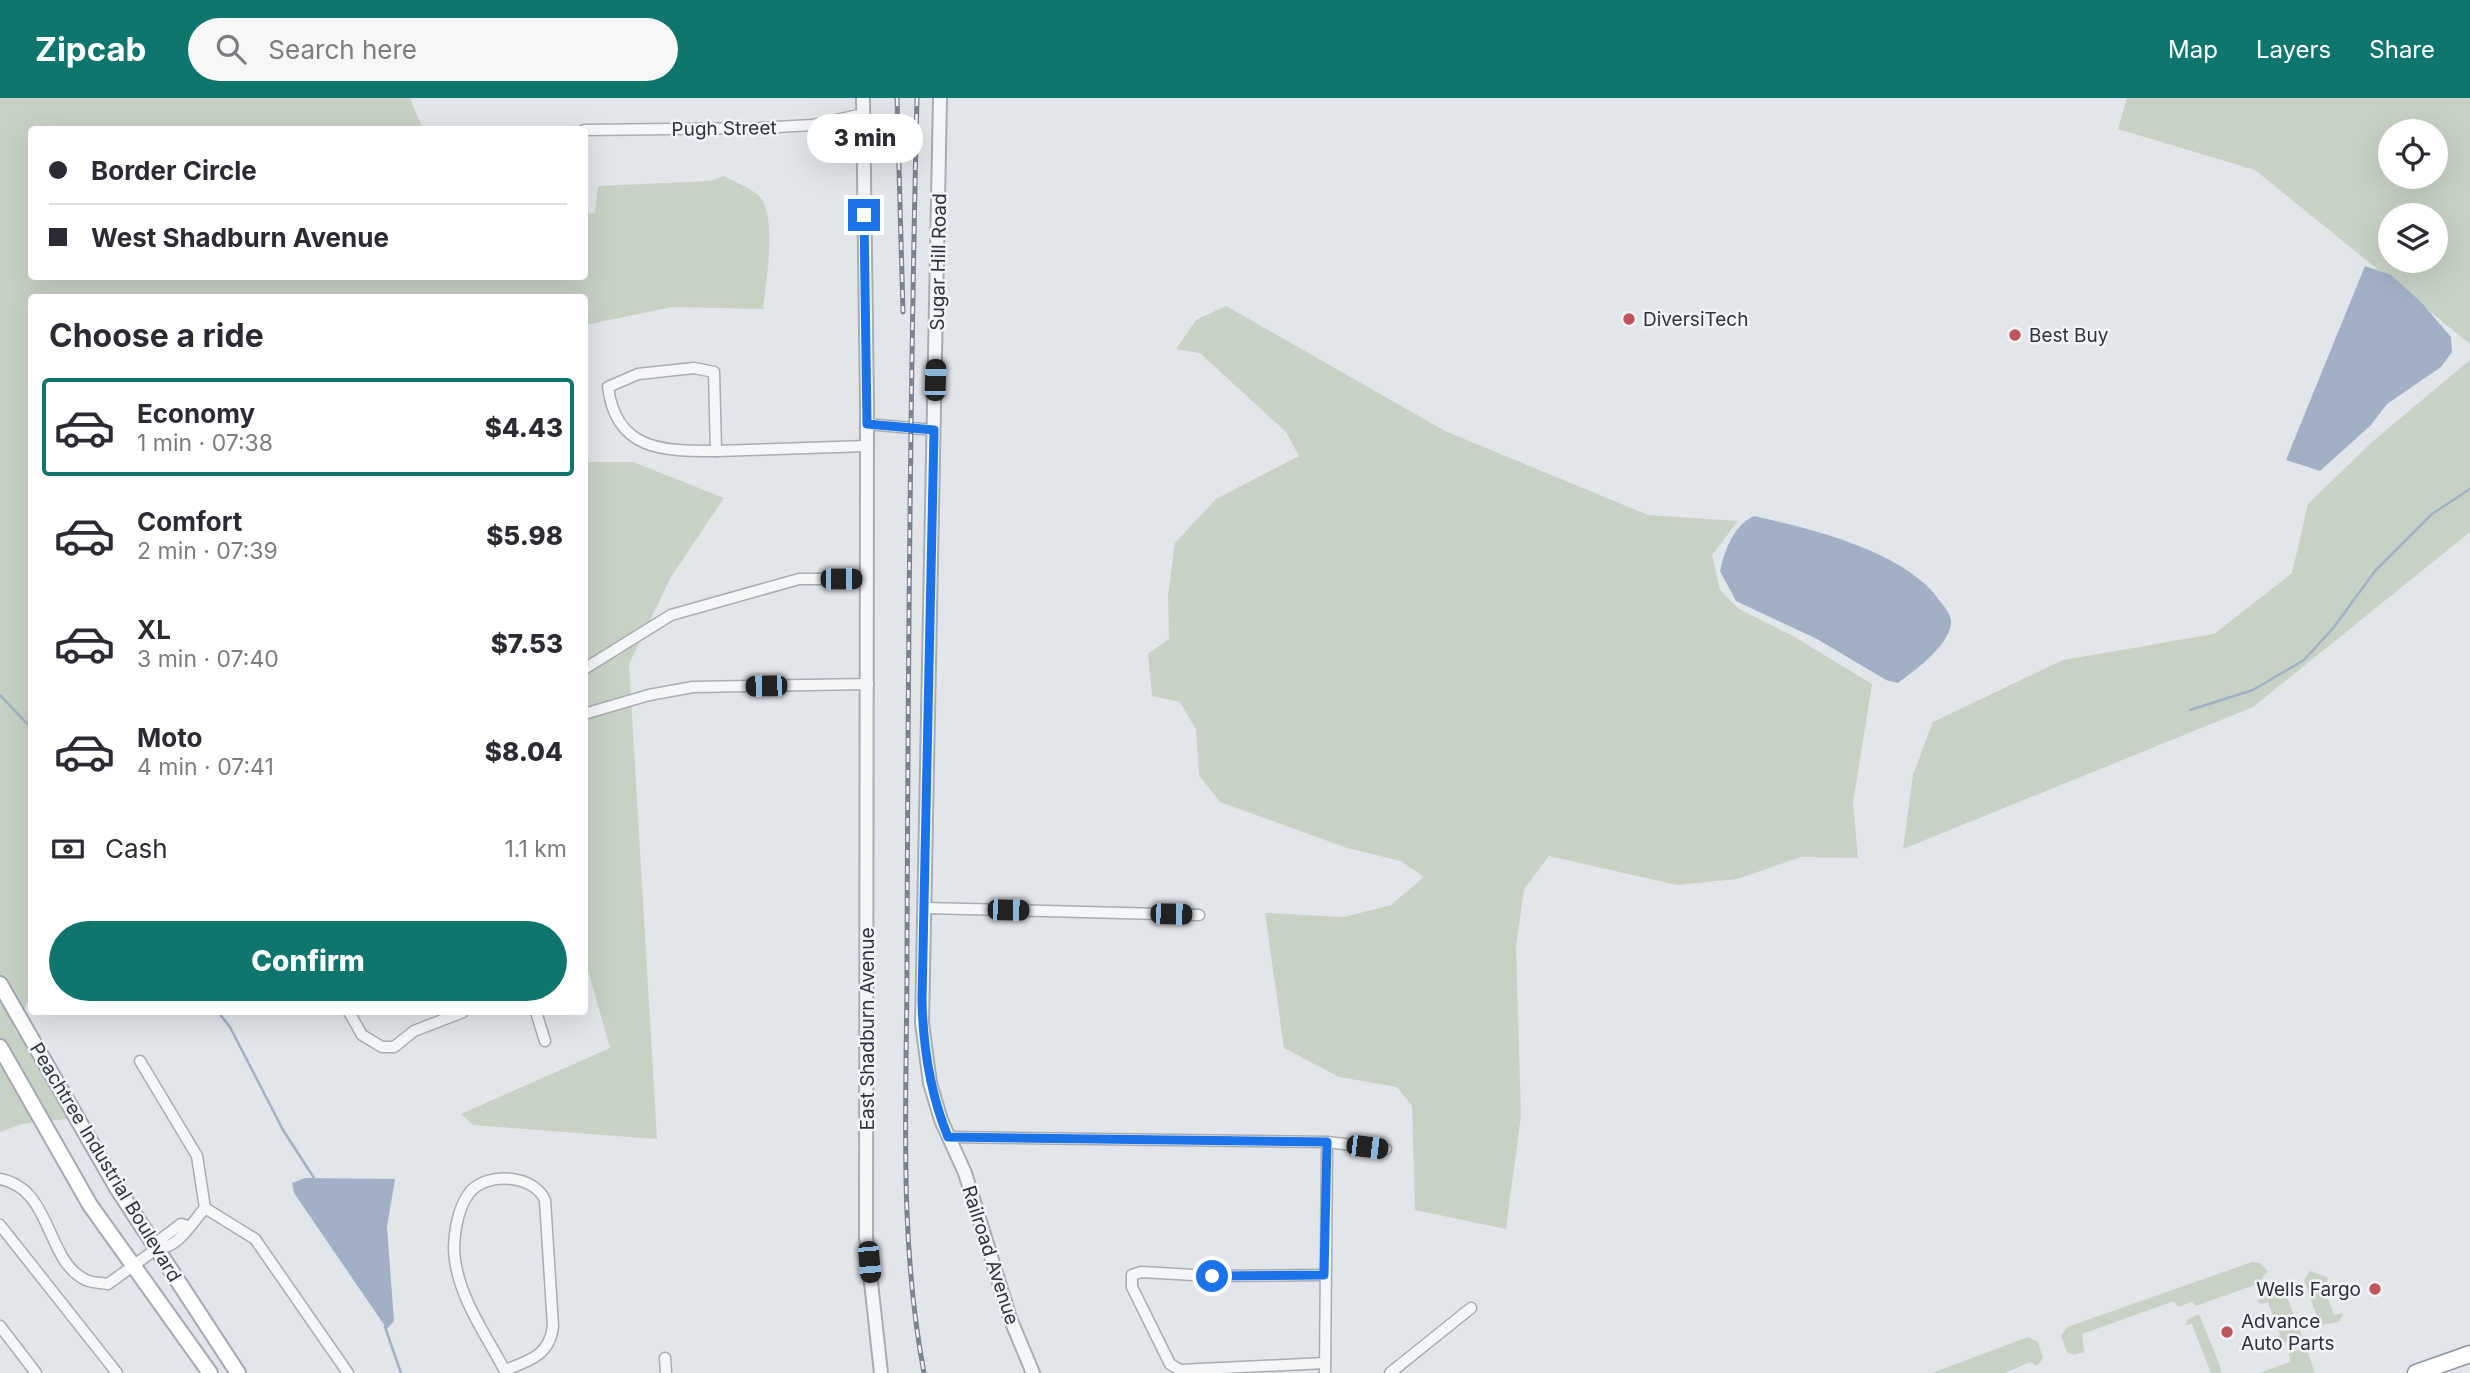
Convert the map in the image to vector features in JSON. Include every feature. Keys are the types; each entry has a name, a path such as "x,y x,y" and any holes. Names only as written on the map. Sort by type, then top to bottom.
{"highway":[{"path":"2416,1373 2470,1354"}],"main road":[{"name":"Peachtree Industrial Boulevard","path":"0,984 26,1016 117,1188 238,1373"},
{"name":"Peachtree Industrial Boulevard","path":"0,1047 90,1205 210,1373"}],"street":[{"name":"East Shadburn Avenue","path":"863,98 868,684 866,1237 881,1373"},
{"name":"Sugar Hill Road","path":"940,98 922,1023 930,1083 948,1137"},
{"name":"Pugh Street","path":"588,130 813,125 863,114"},
{"path":"716,451 714,372 694,368 663,370 638,374 608,387 614,419 641,442 669,451 716,451 866,446"},
{"path":"867,424 934,430"},
{"path":"588,666 671,615 799,579 867,579"},
{"path":"588,713 649,695 693,687 868,684"},
{"path":"926,908 1199,915"},
{"path":"351,1015 362,1035 382,1047 394,1047 414,1031 455,1015"},
{"path":"537,1015 545,1041"},
{"path":"140,1061 197,1156 205,1208 255,1239 348,1373"},
{"path":"948,1137 1327,1142 1386,1149"},
{"name":"Railroad Avenue","path":"948,1137 965,1173 1010,1318 1034,1373"},
{"path":"1324,1275 1212,1276 1141,1272 1132,1275 1132,1287 1170,1364 1180,1370 1325,1368 1327,1142"},
{"path":"0,1179 17,1185 33,1199 69,1266 86,1280 108,1284 157,1248 166,1247 187,1232 188,1226 205,1208"},
{"path":"521,1180 537,1187 545,1200 553,1326 549,1345 542,1353 506,1372 466,1298 455,1260 454,1245 459,1218 471,1192 485,1182 521,1180"},
{"path":"0,1225 117,1373"},
{"path":"1390,1373 1471,1308"},
{"path":"0,1326 36,1373"},
{"path":"665,1358 666,1373"}],"green space":[{"path":"0,98 410,98 422,126 28,126 28,280 588,280 588,214 595,213 598,186 710,181 724,176 758,195 768,216 769,232 763,309 672,307 588,324 588,294 28,294 28,1001 14,1029 83,1117 22,1124 0,1132"},
{"path":"2127,98 2470,98 2470,344 2382,273 2448,273 2448,203 2378,203 2378,270 2255,170 2118,129"},
{"path":"1226,306 1445,431 1648,515 1738,521 1712,555 1720,590 1739,609 1793,636 1872,684 1853,803 1858,858 1801,857 1737,879 1677,885 1549,856 1524,889 1516,947 1521,1115 1506,1229 1415,1210 1412,1106 1397,1087 1339,1077 1284,1048 1265,913 1344,917 1391,905 1424,877 1401,861 1347,848 1220,802 1199,775 1196,729 1180,702 1152,696 1148,654 1169,639 1168,596 1175,543 1216,499 1299,456 1286,432 1200,353 1176,349 1196,320"},
{"path":"2470,360 2470,532 2253,707 1903,849 1913,775 1933,722 2063,660 2214,634 2292,573 2308,504 2372,442"},
{"path":"588,462 633,462 724,498 671,577 629,664 657,1139 473,1125 461,1114 610,1048 588,970"},
{"path":"2252,1262 2260,1263 2268,1271 2257,1284 2196,1306 2192,1302 2178,1307 2174,1301 2082,1334 2084,1352 2074,1355 2067,1352 2061,1336 2067,1327"},
{"path":"2310,1271 2327,1277 2328,1281 2323,1284 2334,1315 2343,1313 2339,1322 2320,1325 2304,1280"},
{"path":"2282,1284 2302,1336 2279,1345 2273,1341 2280,1335 2268,1302 2261,1304 2257,1301"},
{"path":"2199,1314 2221,1373 2211,1373 2192,1324 2185,1325 2188,1319"},
{"path":"2028,1337 2038,1342 2043,1358 2037,1366 2030,1362 2005,1373 1932,1373"},
{"path":"2303,1348 2307,1350 2315,1373 2259,1373 2290,1362 2289,1353"}],"water":[{"path":"2365,266 2378,270 2378,273 2391,275 2421,302 2451,337 2452,352 2441,367 2387,404 2371,425 2320,471 2286,460"},
{"path":"1754,516 1829,535 1904,568 1924,584 1948,612 1951,624 1944,641 1929,658 1898,683 1886,680 1817,639 1736,601 1720,571 1735,532"},
{"path":"305,1178 395,1179 387,1227 394,1321 387,1329 294,1193 292,1183"}],"waterway":[{"path":"2190,710 2253,690 2304,660 2334,627 2375,571 2432,514 2470,489"},
{"path":"0,695 28,725"},
{"path":"220,1015 230,1027 283,1130 314,1178"},
{"path":"385,1327 401,1373"}],"railway":[{"path":"897,98 903,312"},
{"path":"917,98 910,528 906,1166 910,1269 924,1373"}],"place":[{"name":"DiversiTech","path":"1629,319"},
{"name":"Best Buy","path":"2015,335"},
{"name":"Wells Fargo","path":"2375,1289"},
{"name":"Advance Auto Parts","path":"2227,1332"}],"route":[{"path":"864,215 867,424 934,430 922,1023 930,1083 941,1120 948,1137 1327,1142 1329,1157 1324,1275 1212,1276"}]}
